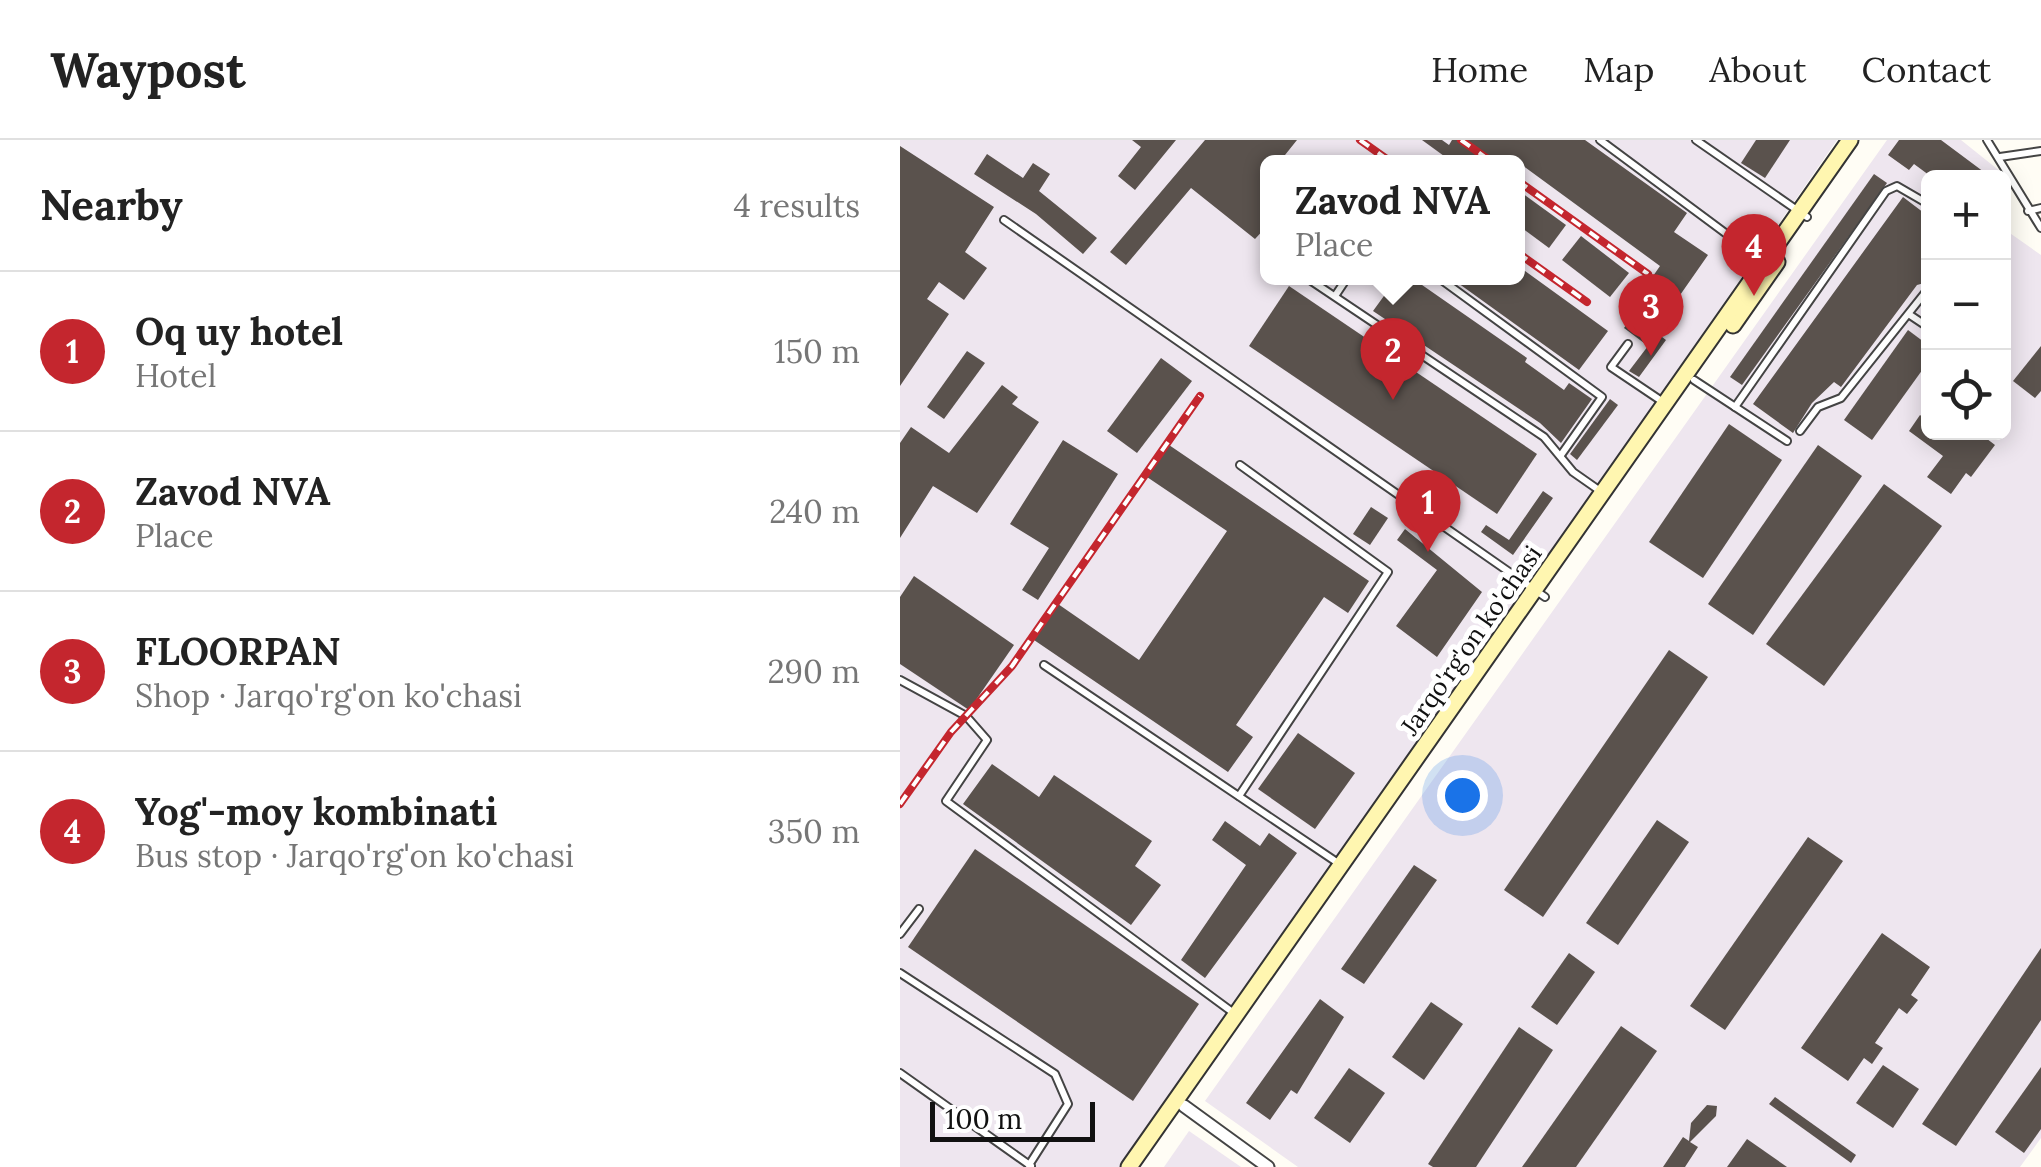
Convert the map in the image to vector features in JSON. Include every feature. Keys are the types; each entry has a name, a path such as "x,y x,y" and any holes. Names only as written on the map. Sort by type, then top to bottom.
{"main road":[{"name":"Jarqo'rg'on ko'chasi","path":"1129,1167 1180,1104 1694,380 1856,141"},
{"name":"Jarqo'rg'on ko'chasi","path":"1141,1167 1236,1015 1541,594 1666,404 1764,262 1803,214"}],"street":[{"path":"1180,1104 1268,1167"}],"lane":[{"path":"1600,140 1764,262"},
{"path":"1696,140 1803,214"},
{"path":"1986,140 2041,228"},
{"path":"2000,157 2041,151"},
{"path":"1736,407 1886,191 1897,186 1921,200"},
{"path":"2028,211 2041,208"},
{"path":"1004,220 1541,594"},
{"path":"1317,285 1544,438 1573,472 1604,494"},
{"path":"1335,296 1342,285"},
{"path":"1449,285 1602,397 1560,454"},
{"path":"1800,431 1818,407 1841,398 1921,298"},
{"path":"1910,315 1921,323"},
{"path":"1628,344 1612,367 1666,404"},
{"path":"1694,380 1787,441"},
{"path":"1239,796 1388,572 1240,465"},
{"path":"1044,664 1342,866"},
{"path":"900,680 966,716 988,740 946,801 1236,1015"},
{"path":"900,934 919,909"},
{"path":"900,973 1054,1074 1068,1104 1030,1166 900,1073"}],"shaded area":[{"path":"900,140 1837,140 1124,1167 900,1167"},
{"path":"1887,140 1961,140 1998,170 1921,170 1921,440 2011,440 2011,234 2041,255 2041,1138 2020,1167 1298,1167 1205,1101"},
{"path":"1189,1131 1241,1167 1164,1167"}],"building":[{"path":"1132,140 1176,140 1135,190 1118,176 1141,147"},
{"path":"1205,140 1297,140 1285,155 1260,155 1260,234 1255,239 1191,188 1126,265 1110,252"},
{"path":"1422,140 1442,140 1449,145 1452,140 1585,140 1687,213 1674,232 1708,255 1678,298 1651,279 1660,266 1525,167 1525,155 1443,155"},
{"path":"1756,140 1790,140 1765,178 1741,163"},
{"path":"1899,140 1941,140 1981,170 1922,170 1914,164 1909,170 1888,155"},
{"path":"900,146 994,207 965,252 987,268 964,300 939,282 927,299 949,314 900,386"},
{"path":"987,154 1023,178 1033,163 1050,174 1039,191 1097,238 1083,254 1036,214 974,174"},
{"path":"1874,174 1887,183 1742,385 1730,377"},
{"path":"1525,195 1566,225 1549,248 1525,230"},
{"path":"1903,197 1921,211 1921,284 1841,387 1834,382 1812,403 1793,433 1753,404"},
{"path":"1581,236 1629,273 1610,297 1562,260"},
{"path":"1525,271 1608,331 1579,370 1461,285 1525,285"},
{"path":"1392,285 1422,285 1527,358 1525,362 1564,390 1569,383 1592,399 1561,443 1540,423 1373,311"},
{"path":"1289,286 1537,454 1497,514 1249,346"},
{"path":"1633,315 1666,340 1639,377 1629,371 1648,346 1624,328"},
{"path":"1908,330 1921,340 1921,372 1872,440 1844,420"},
{"path":"2041,346 2041,391 2035,398 2013,381"},
{"path":"967,351 985,363 944,419 927,407"},
{"path":"1161,358 1192,381 1137,453 1107,431"},
{"path":"1002,385 1018,397 1012,404 1039,422 977,513 933,486 900,538 900,443 911,427 949,453"},
{"path":"1610,399 1618,405 1577,460 1570,454"},
{"path":"1920,415 1921,440 1909,431"},
{"path":"1729,424 1782,460 1703,578 1649,542"},
{"path":"1063,440 1118,474 1038,600 1022,590 1049,548 1010,524"},
{"path":"1921,440 1988,440 1995,445 1971,477 1966,473 1951,494 1927,477 1943,456"},
{"path":"1169,445 1369,581 1348,613 1324,597 1236,725 1253,737 1228,772 1034,640 1058,604 1139,660 1227,531 1147,477"},
{"path":"1818,445 1862,476 1753,635 1708,604"},
{"path":"1884,484 1942,526 1824,686 1766,644"},
{"path":"1543,491 1553,498 1513,555 1481,532 1486,525 1509,540"},
{"path":"1371,507 1388,518 1370,545 1353,534"},
{"path":"1405,529 1482,592 1437,657 1396,626 1437,570 1397,540"},
{"path":"914,576 1014,645 969,710 900,664 900,597"},
{"path":"1669,650 1708,677 1543,917 1504,890"},
{"path":"1298,733 1355,773 1315,829 1258,789"},
{"path":"992,764 1039,797 1054,775 1152,841 1135,866 1161,885 1131,925 963,804"},
{"path":"1657,820 1689,842 1618,945 1586,923"},
{"path":"1225,821 1260,846 1269,833 1297,853 1205,978 1181,960 1246,865 1212,840"},
{"path":"1808,837 1843,861 1725,1030 1690,1006"},
{"path":"975,849 1199,1004 1133,1101 908,947"},
{"path":"1414,865 1437,880 1364,984 1341,969"},
{"path":"1882,933 1930,967 1911,995 1918,1000 1907,1014 1899,1008 1875,1043 1883,1048 1872,1064 1864,1058 1848,1081 1801,1048"},
{"path":"2041,948 2041,1020 1956,1146 1922,1124"},
{"path":"1569,953 1595,972 1557,1025 1531,1007"},
{"path":"1320,999 1344,1017 1297,1094 1291,1090 1270,1120 1246,1103"},
{"path":"1431,1002 1463,1024 1424,1080 1392,1057"},
{"path":"1621,1026 1657,1051 1576,1167 1522,1167"},
{"path":"1519,1027 1553,1050 1476,1167 1428,1164"},
{"path":"1883,1065 1919,1089 1893,1128 1856,1103"},
{"path":"2041,1067 2041,1129 2024,1153 1995,1132"},
{"path":"1349,1068 1385,1093 1350,1143 1314,1118"},
{"path":"1775,1097 1856,1155 1851,1163 1769,1104"},
{"path":"1707,1105 1717,1106 1716,1116 1690,1142 1698,1147 1685,1167 1663,1167 1683,1137 1689,1141 1691,1123"},
{"path":"1747,1139 1787,1167 1727,1167"}],"railway":[{"path":"1360,140 1381,155"},
{"path":"1461,140 1482,155"},
{"path":"1525,186 1648,274"},
{"path":"1525,258 1587,302"},
{"path":"900,804 951,732 1012,666 1200,396"}],"place":[{"name":"Yog'-moy kombinati","path":"1754,296"},
{"name":"FLOORPAN","path":"1651,356"},
{"name":"Zavod NVA","path":"1393,400"},
{"name":"Oq uy hotel","path":"1428,552"}]}
